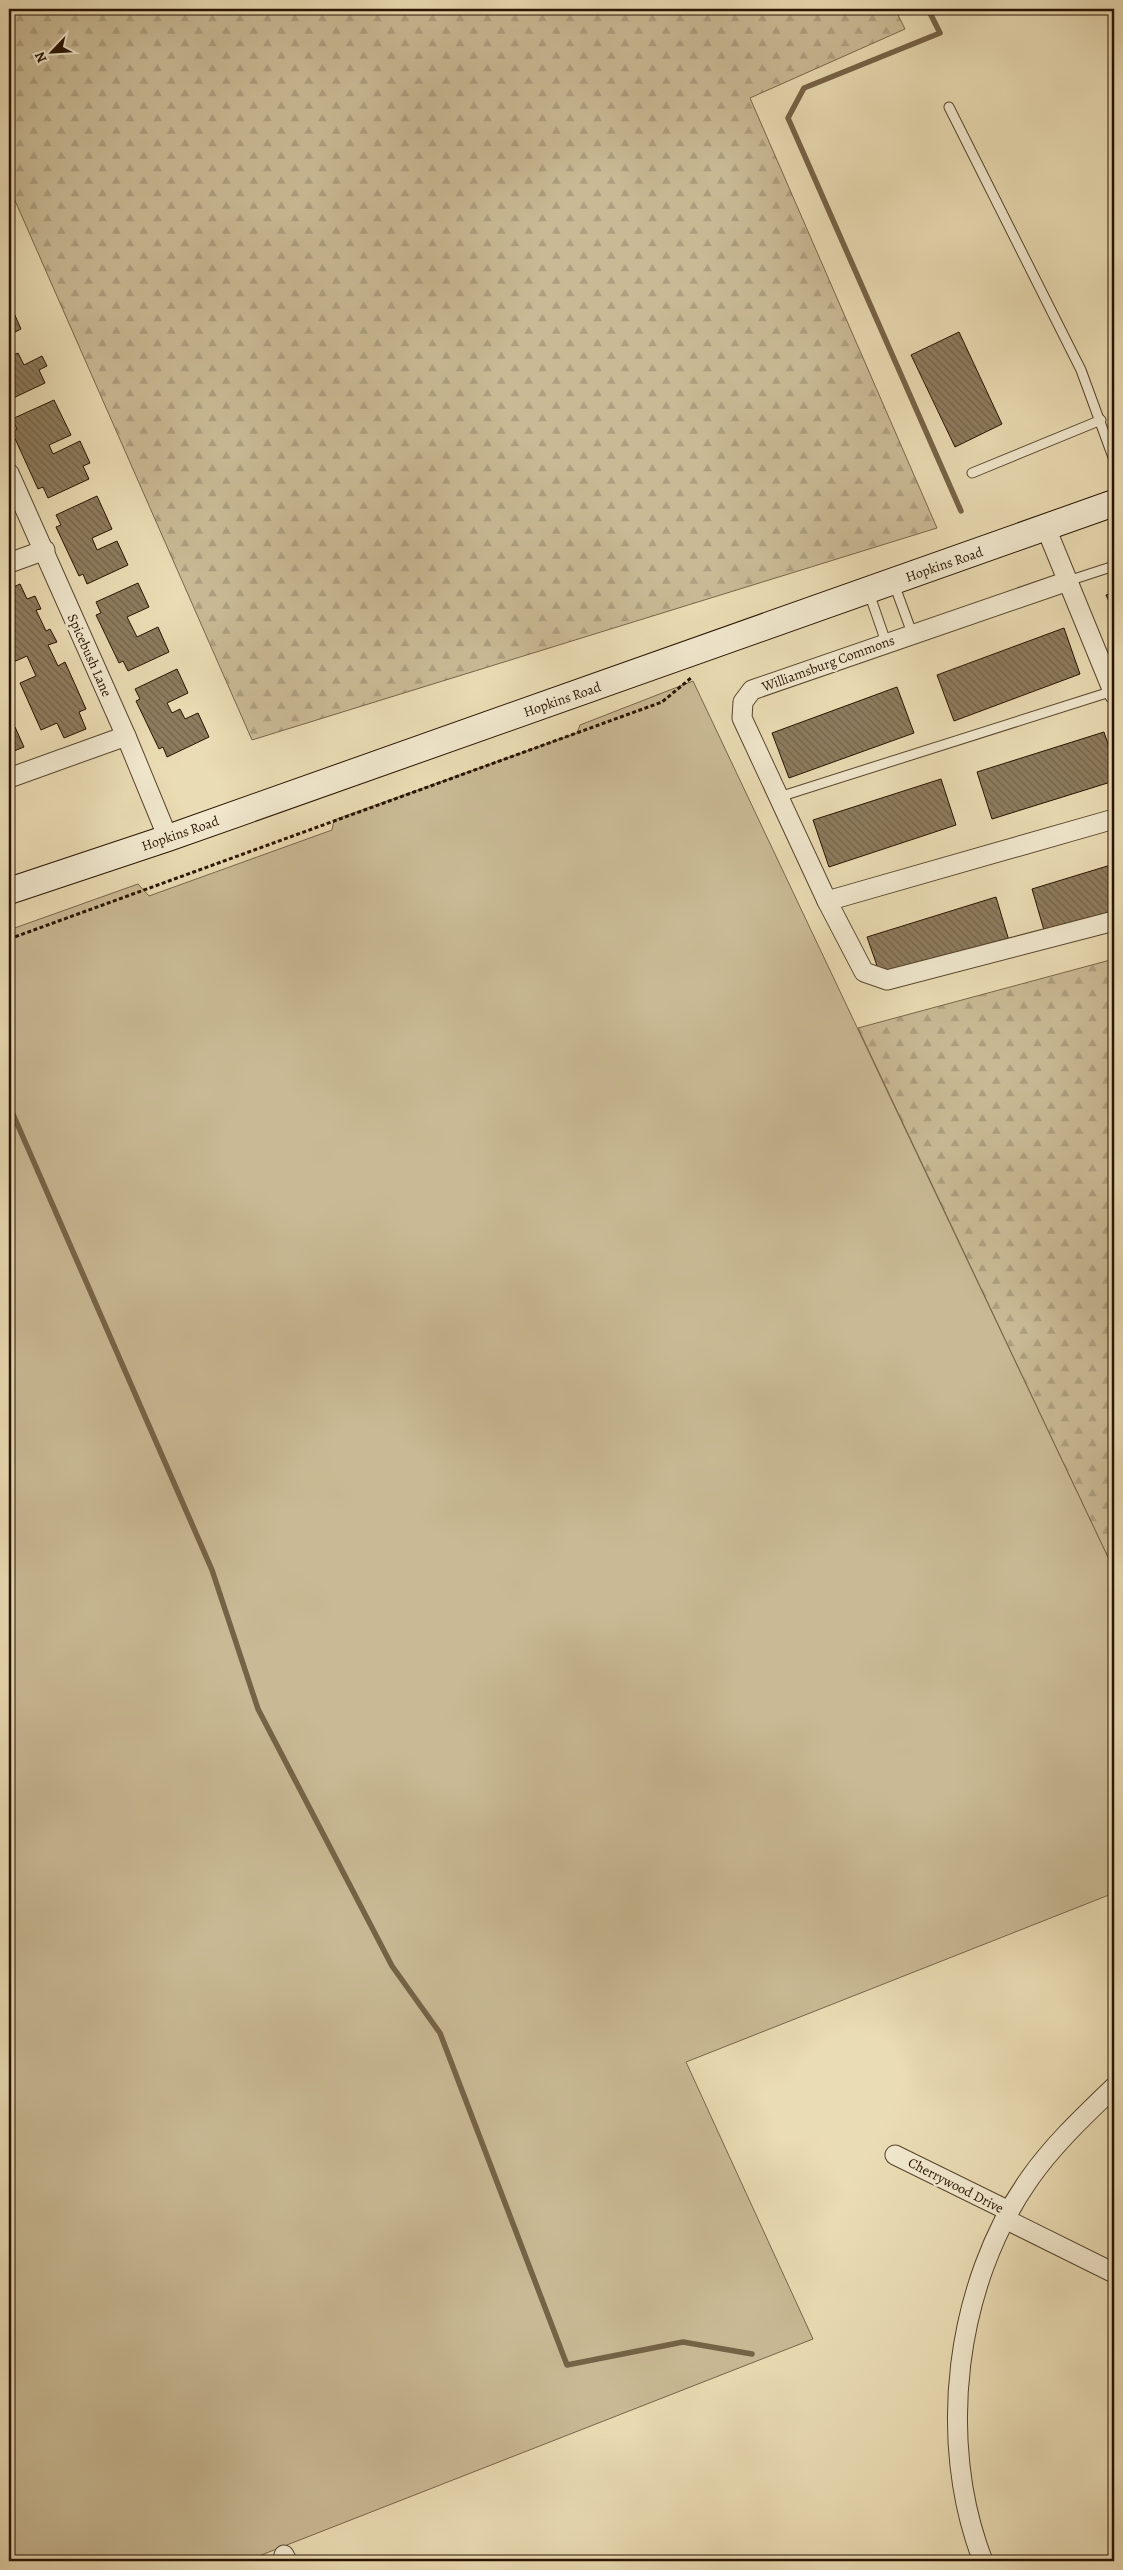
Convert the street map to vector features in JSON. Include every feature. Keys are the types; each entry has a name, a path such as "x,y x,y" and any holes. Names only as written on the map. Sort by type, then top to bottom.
{"street":[{"name":"Spicebush Lane","path":"9,473 45,550 168,838"},
{"name":"Hopkins Road","path":"9,891 168,838 1114,503"},
{"path":"1046,528 1114,692"},
{"path":"9,563 45,550"},
{"name":"Williamsburg Commons","path":"1068,581 912,633 752,690 743,702 742,718 827,901 864,972 886,980 1114,921"},
{"path":"9,778 126,736"},
{"path":"827,901 1114,819"},
{"path":"983,2561 968,2512 960,2474 957,2436 958,2391 963,2347 973,2304 987,2262 1007,2215 1050,2151 1114,2087"},
{"name":"Cherrywood Drive","path":"894,2154 1114,2273"}],"lane":[{"path":"949,107 1081,370 1101,420 1114,460"},
{"path":"972,473 1101,420"},
{"path":"1068,581 1114,566"},
{"path":"893,582 912,633"},
{"path":"868,591 886,642"},
{"path":"779,796 1114,692"}],"path":[{"path":"9,939 662,702 695,675"}],"green space":[{"path":"9,9 895,9 905,29 750,98 937,528 252,740 13,196 9,197"},
{"path":"693,681 1114,1570 1114,1893 686,2062 813,2339 246,2561 9,2561 9,930 138,884 149,896 332,830 334,820 577,733 580,725"},
{"path":"1114,959 1114,1570 858,1028"}],"building":[{"path":"9,305 21,329 9,335"},
{"path":"959,332 1002,424 955,447 911,355"},
{"path":"18,353 24,365 42,356 47,366 39,370 45,383 9,400 9,357"},
{"path":"54,400 71,435 49,445 53,454 80,441 90,463 83,466 89,479 48,498 43,487 38,489 12,432 17,429 12,419"},
{"path":"97,496 112,529 92,538 97,550 117,541 128,565 87,584 83,574 79,576 56,527 61,525 56,515"},
{"path":"138,583 149,607 127,617 137,637 158,627 169,652 128,671 123,661 119,663 96,615 101,613 96,602"},
{"path":"20,584 27,599 35,596 41,609 36,610 46,631 50,629 57,642 48,645 58,666 65,662 86,709 79,712 86,729 64,738 57,723 41,730 20,683 36,676 27,656 11,663 9,659 9,589"},
{"path":"1114,592 1114,612 1106,595"},
{"path":"1064,628 1080,674 954,721 937,675"},
{"path":"177,669 188,693 167,703 172,713 180,709 185,719 198,713 209,737 167,757 163,747 159,749 136,701 140,699 135,689"},
{"path":"897,687 914,733 789,778 772,733"},
{"path":"15,727 24,747 9,753 9,729"},
{"path":"1104,732 1114,763 1114,781 992,819 977,772"},
{"path":"941,779 956,825 829,867 813,820"},
{"path":"1114,864 1114,915 1046,937 1032,889"},
{"path":"996,897 1010,944 883,983 867,937"}],"waterway":[{"path":"928,9 940,33 804,88 788,118 961,511"},
{"path":"9,1105 212,1570 258,1709 392,1966 440,2033 567,2365 683,2342 752,2354"}]}
